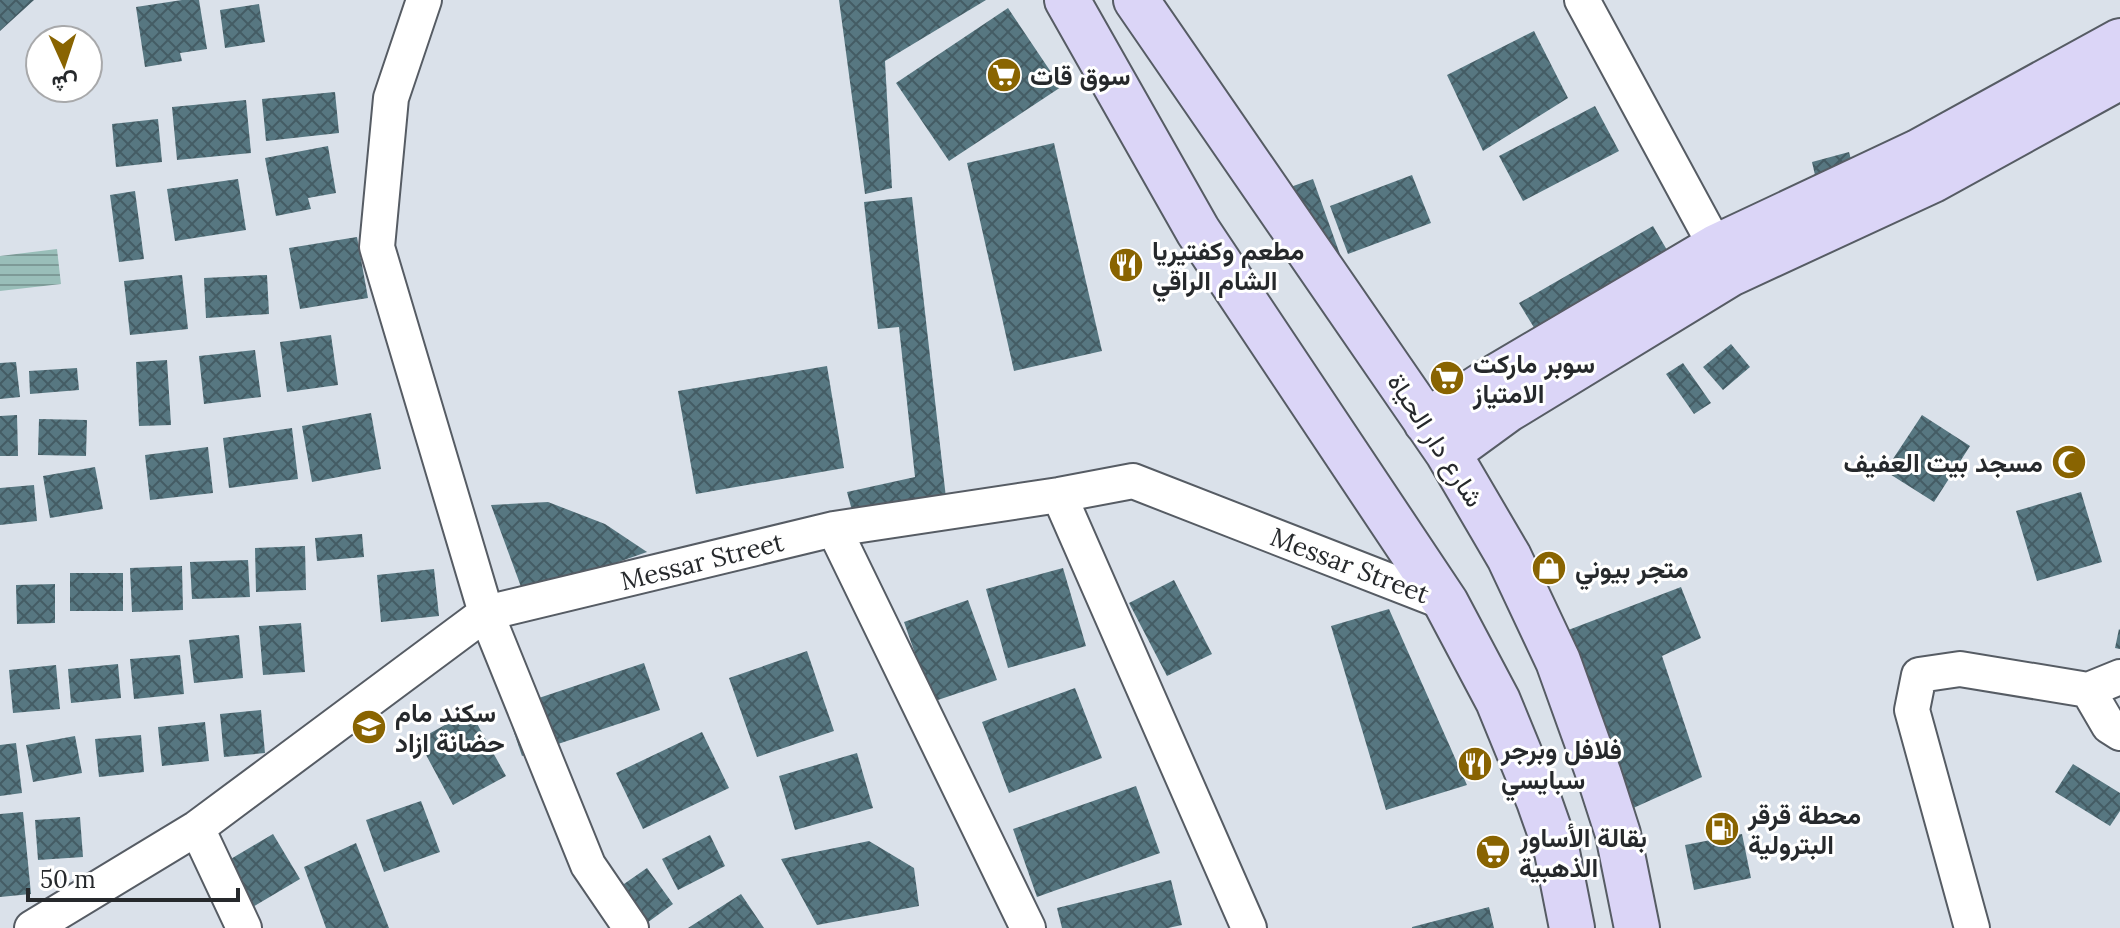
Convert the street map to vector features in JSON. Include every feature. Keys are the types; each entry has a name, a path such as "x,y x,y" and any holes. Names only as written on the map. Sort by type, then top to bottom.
{"main road":[{"name":"شارع دار الحياة","path":"1136,0 1437,438 1509,557 1558,661 1618,834 1637,928"},
{"path":"1081,5 1198,231 1446,603 1498,701 1539,801 1557,852 1572,928"},
{"path":"1437,438 1489,381 1716,247 1918,152 2120,41"},
{"path":"1437,438 1507,410 1730,274 1933,180 2120,77"},
{"path":"1557,852 1618,834"}],"street":[{"path":"424,0 391,98 377,247 486,613 588,865 631,928"},
{"path":"1582,0 1716,247"},
{"name":"Messar Street","path":"56,922 197,828 486,613 834,529 1133,481 1446,603"},
{"path":"1059,495 1249,928"},
{"path":"834,529 1028,928"},
{"path":"1972,928 1912,710 1919,675 1960,669 2088,690 2120,677"},
{"path":"2088,690 2109,726 2120,733"},
{"path":"197,828 244,928"}],"shaded area":[{"path":"57,249 61,284 0,291 0,256"}],"building":[{"path":"0,0 34,0 0,31"},
{"path":"199,0 207,49 180,53 182,61 145,67 136,7"},
{"path":"839,0 986,0 885,61 892,188 865,194"},
{"path":"259,4 265,42 225,48 220,10"},
{"path":"1008,8 1061,87 949,161 896,83"},
{"path":"1534,31 1568,98 1483,151 1447,75"},
{"path":"335,92 339,133 266,141 262,99"},
{"path":"246,100 251,153 177,160 172,107"},
{"path":"1595,106 1619,151 1523,201 1499,156"},
{"path":"158,119 162,162 116,167 112,124"},
{"path":"1054,143 1102,351 1014,371 967,163"},
{"path":"328,146 336,193 308,198 311,209 276,216 265,158"},
{"path":"1849,152 1855,175 1817,184 1812,162"},
{"path":"1412,175 1431,223 1348,254 1330,206"},
{"path":"238,179 246,230 175,241 167,189"},
{"path":"1313,179 1342,260 1265,196"},
{"path":"135,191 144,259 119,262 110,195"},
{"path":"912,197 946,498 854,518 847,492 915,477 899,327 878,329 864,202"},
{"path":"1653,226 1674,262 1541,339 1519,303"},
{"path":"357,237 368,298 300,309 289,248"},
{"path":"182,275 188,329 130,335 124,281"},
{"path":"267,275 269,314 206,318 204,278"},
{"path":"331,335 338,385 287,392 280,342"},
{"path":"1731,344 1750,367 1723,390 1703,367"},
{"path":"255,350 261,397 204,404 199,356"},
{"path":"167,360 171,425 139,426 136,362"},
{"path":"16,362 20,397 0,399 0,363"},
{"path":"1683,363 1711,403 1694,414 1666,374"},
{"path":"827,366 844,468 696,494 678,391"},
{"path":"77,368 79,390 30,394 29,371"},
{"path":"371,413 381,469 312,482 302,426"},
{"path":"17,415 18,456 0,456 0,416"},
{"path":"1922,415 1970,446 1934,502 1885,471"},
{"path":"39,419 87,420 86,456 38,455"},
{"path":"292,428 298,479 229,488 223,438"},
{"path":"208,447 213,493 150,500 145,455"},
{"path":"95,467 103,509 50,518 43,476"},
{"path":"34,485 37,521 0,525 0,488"},
{"path":"2081,492 2102,562 2037,581 2016,511"},
{"path":"548,502 605,524 647,552 524,595 491,505"},
{"path":"362,534 364,557 317,561 315,538"},
{"path":"305,546 306,590 256,592 255,548"},
{"path":"248,560 250,597 192,599 190,562"},
{"path":"182,566 183,610 132,612 130,568"},
{"path":"1063,568 1086,646 1008,668 986,589"},
{"path":"434,569 439,616 381,622 377,575"},
{"path":"70,573 123,573 123,611 70,611"},
{"path":"1174,580 1212,654 1167,676 1129,603"},
{"path":"55,584 55,623 17,624 16,585"},
{"path":"1681,587 1701,638 1662,656 1702,777 1620,814 1550,637"},
{"path":"968,600 997,680 932,702 904,622"},
{"path":"1389,609 1467,785 1386,810 1331,626"},
{"path":"301,623 305,672 263,675 259,626"},
{"path":"2120,630 2120,649 2115,648"},
{"path":"239,635 243,678 194,683 189,640"},
{"path":"807,651 834,731 757,757 729,678"},
{"path":"180,655 184,694 134,699 130,659"},
{"path":"644,663 660,710 522,756 506,709"},
{"path":"118,664 121,698 71,703 68,669"},
{"path":"56,665 60,709 13,713 9,670"},
{"path":"1075,688 1102,758 1009,793 982,722"},
{"path":"261,710 265,753 224,757 220,714"},
{"path":"470,711 506,776 453,805 418,740"},
{"path":"205,722 209,761 162,766 158,727"},
{"path":"702,732 729,788 643,829 616,773"},
{"path":"141,735 144,772 99,777 95,739"},
{"path":"75,736 82,773 33,782 26,745"},
{"path":"16,743 22,793 0,796 0,745"},
{"path":"857,753 873,808 795,830 779,776"},
{"path":"2073,764 2120,793 2120,811 2110,826 2055,792"},
{"path":"1136,786 1160,853 1037,897 1013,829"},
{"path":"421,801 440,852 384,872 366,820"},
{"path":"23,812 31,894 0,897 0,814"},
{"path":"80,817 83,857 38,860 35,820"},
{"path":"273,834 300,879 251,908 224,863"},
{"path":"1742,834 1751,878 1694,890 1685,845"},
{"path":"710,835 725,866 678,890 662,859"},
{"path":"869,841 914,868 919,906 817,925 781,859"},
{"path":"356,843 389,928 326,928 304,867"},
{"path":"647,868 673,904 640,928 611,893"},
{"path":"1171,880 1182,925 1168,928 1062,928 1057,908"},
{"path":"741,894 764,928 688,928"},
{"path":"1489,907 1494,928 1412,928 1412,927"}],"place":[{"name":"سوق قات","path":"1004,75"},
{"name":"مطعم وكفتيريا الشام الراقي","path":"1126,265"},
{"name":"سوبر ماركت الامتياز","path":"1447,378"},
{"name":"مسجد بيت العفيف","path":"2069,462"},
{"name":"متجر بيوني","path":"1549,568"},
{"name":"سكند مام حضانة ازاد","path":"369,727"},
{"name":"فلافل وبرجر سبايسي","path":"1475,764"},
{"name":"محطة قرقر البترولية","path":"1722,829"},
{"name":"بقالة الأساور الذهبية","path":"1493,852"}]}
